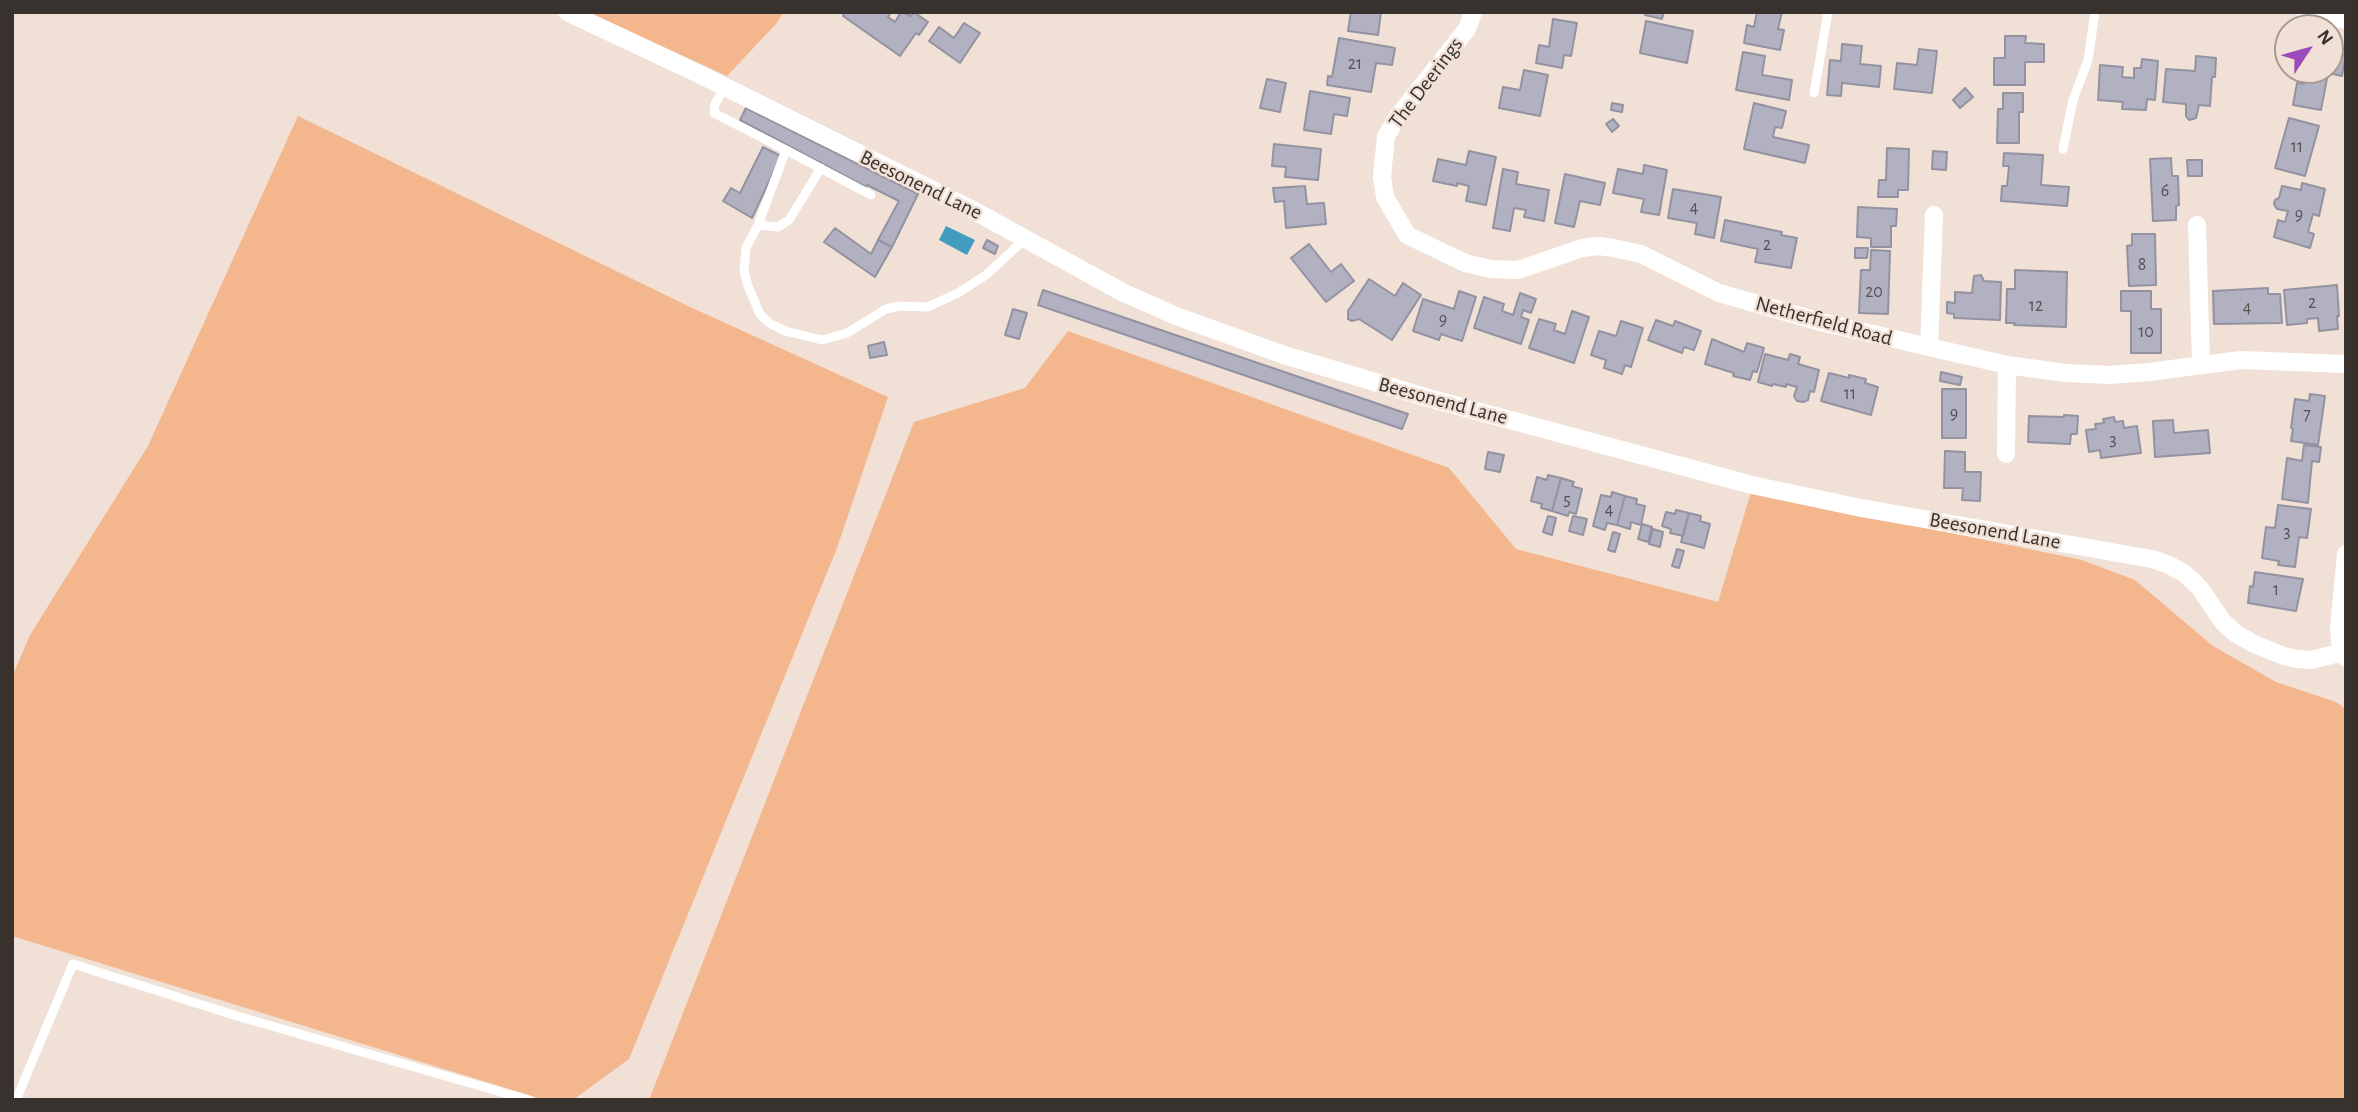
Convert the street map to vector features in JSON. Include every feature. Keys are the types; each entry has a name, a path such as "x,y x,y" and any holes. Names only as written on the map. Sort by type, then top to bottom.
{"street":[{"name":"Beesonend Lane","path":"566,12 725,87 971,209 1122,292 1176,316 1284,355 1432,399 1752,485 1861,508 2152,559 2184,573 2199,587 2223,622 2254,644 2297,659 2311,660 2344,655"},
{"name":"The Deerings","path":"1473,12 1467,29 1399,115 1386,136 1382,177 1385,197 1407,235 1465,263 1491,269 1518,270 1582,248 1614,248 1641,254 1719,293"},
{"path":"2306,12 2346,20"},
{"path":"1929,348 1934,215"},
{"path":"2197,225 2201,364"},
{"name":"Netherfield Road","path":"1719,293 1821,322 1929,348 2007,365 2066,373 2109,375 2241,360 2346,364"},
{"path":"2006,454 2007,365"},
{"path":"2344,655 2339,628 2346,554"}],"lane":[{"path":"1814,93 1828,12"},
{"path":"2063,149 2073,100 2088,60 2095,12"},
{"path":"725,87 715,104 714,113 871,195"},
{"path":"786,150 758,225 746,248 744,271 760,314 769,323 785,331 822,340 847,333 886,309 900,306 928,307 958,293 986,275 1025,239"},
{"path":"758,225 778,227 789,220 821,168"},
{"path":"16,1100 73,964 237,1016 529,1100"}],"shaded area":[{"path":"588,12 784,12 727,76"},
{"path":"298,116 688,306 888,397 837,548 629,1059 573,1100 545,1100 12,936 12,677 30,635 148,446"},
{"path":"1068,331 1449,468 1516,549 1718,602 1751,492 2082,560 2135,580 2213,646 2276,682 2336,702 2346,709 2346,1100 649,1100 914,422 1025,388"}],"water":[{"path":"946,226 975,240 967,255 939,240"}],"building":[{"path":"845,12 891,12 888,17 895,22 901,12 911,16 914,12 928,22 919,35 916,33 900,56 843,16"},
{"path":"1351,12 1381,12 1378,35 1348,31"},
{"path":"1646,12 1664,12 1662,19 1645,15"},
{"path":"1757,12 1782,12 1778,29 1784,30 1780,50 1744,43 1747,25 1754,27"},
{"path":"1553,19 1577,23 1571,56 1564,55 1562,68 1536,63 1539,45 1549,47"},
{"path":"1646,21 1693,31 1687,63 1640,53"},
{"path":"964,23 980,33 960,63 929,41 939,27 954,38"},
{"path":"2005,36 2026,36 2025,43 2044,44 2044,62 2025,62 2025,85 1994,85 1994,58 2005,58"},
{"path":"1339,38 1395,48 1392,65 1376,63 1371,92 1327,85 1328,76 1332,77"},
{"path":"1842,44 1862,46 1860,64 1881,66 1879,87 1842,83 1841,96 1827,95 1830,60 1841,61"},
{"path":"1919,49 1937,51 1932,93 1894,89 1897,63 1917,65"},
{"path":"1743,52 1765,56 1762,75 1792,80 1789,100 1736,90"},
{"path":"2196,56 2216,58 2215,77 2212,77 2210,106 2199,105 2196,118 2189,120 2186,116 2186,104 2163,102 2166,69 2195,71"},
{"path":"2142,59 2158,61 2155,100 2147,99 2146,110 2122,109 2123,102 2098,100 2100,65 2123,67 2122,77 2134,78 2134,68 2141,68"},
{"path":"1524,70 1548,75 1540,116 1499,108 1503,87 1520,90"},
{"path":"1267,79 1286,83 1280,112 1260,108"},
{"path":"2297,84 2326,84 2321,110 2293,105"},
{"path":"1965,88 1973,97 1960,108 1953,100"},
{"path":"1310,91 1350,98 1347,116 1334,114 1331,134 1304,130"},
{"path":"2003,93 2023,93 2023,112 2019,112 2019,143 1997,143 1998,109 2003,109"},
{"path":"1612,103 1623,105 1622,112 1611,110"},
{"path":"1754,103 1786,111 1782,128 1775,127 1773,137 1809,145 1805,163 1744,149"},
{"path":"746,108 918,194 892,247 878,240 899,201 867,185 866,187 740,120"},
{"path":"2289,118 2319,126 2305,176 2275,168"},
{"path":"1613,119 1619,126 1612,132 1606,124"},
{"path":"1274,144 1321,149 1318,180 1285,177 1286,167 1272,166"},
{"path":"763,147 781,156 752,218 723,201 731,188 740,193"},
{"path":"1887,148 1909,149 1908,190 1898,190 1898,197 1878,197 1879,180 1886,180"},
{"path":"1469,151 1496,157 1486,205 1466,201 1469,186 1433,181 1438,159 1466,165"},
{"path":"1933,151 1947,152 1946,170 1932,169"},
{"path":"2004,153 2043,155 2041,185 2069,187 2067,206 2001,201 2002,186 2007,186 2009,166 2003,166"},
{"path":"2171,158 2172,176 2178,176 2179,205 2176,206 2176,220 2153,221 2150,159"},
{"path":"2187,160 2202,160 2202,176 2188,176"},
{"path":"1644,165 1667,170 1659,215 1641,212 1644,199 1613,193 1618,169 1643,174"},
{"path":"1503,169 1518,172 1516,184 1549,190 1544,221 1524,217 1526,210 1514,208 1510,231 1493,228"},
{"path":"1565,174 1605,183 1600,205 1580,201 1574,227 1555,223"},
{"path":"2302,183 2325,189 2319,216 2313,214 2308,232 2314,234 2310,248 2274,237 2278,220 2285,222 2288,211 2277,209 2274,204 2279,198 2282,186 2301,190"},
{"path":"1305,186 1307,204 1324,203 1326,224 1286,228 1284,201 1275,202 1273,188"},
{"path":"1673,189 1721,197 1714,238 1695,234 1697,223 1668,218"},
{"path":"1858,207 1897,209 1896,226 1891,226 1891,247 1871,247 1871,238 1857,237"},
{"path":"1725,220 1782,232 1781,235 1797,238 1791,268 1755,262 1758,249 1721,241"},
{"path":"835,228 871,254 878,240 892,247 875,277 824,242"},
{"path":"2132,234 2155,234 2156,285 2129,286 2127,246 2132,245"},
{"path":"987,240 998,246 995,254 983,248"},
{"path":"1309,244 1331,272 1341,264 1354,281 1326,302 1291,258"},
{"path":"1855,248 1868,248 1867,258 1855,258"},
{"path":"1871,250 1890,251 1888,314 1859,313 1861,270 1870,270"},
{"path":"2015,270 2067,272 2066,327 2006,323 2007,289 2015,289"},
{"path":"1981,275 1984,281 2001,282 2000,320 1954,318 1954,314 1947,313 1947,302 1955,303 1955,292 1972,293 1974,276"},
{"path":"1369,279 1395,296 1403,283 1421,295 1392,340 1359,319 1348,319 1348,311"},
{"path":"2337,285 2338,329 2319,331 2318,318 2307,319 2307,323 2287,325 2284,290"},
{"path":"2268,288 2268,294 2280,294 2282,323 2214,324 2213,291"},
{"path":"1043,290 1408,414 1402,429 1038,305"},
{"path":"1459,291 1476,297 1462,341 1441,334 1439,340 1413,331 1423,299 1454,309"},
{"path":"2121,291 2151,291 2151,309 2161,309 2161,353 2131,353 2131,311 2121,311"},
{"path":"1520,293 1536,299 1531,313 1523,310 1521,317 1529,320 1521,344 1474,328 1484,297 1504,304 1502,311 1513,315"},
{"path":"1013,309 1027,313 1019,339 1005,335"},
{"path":"1572,311 1589,317 1574,363 1529,348 1539,319 1556,324 1554,330 1565,334"},
{"path":"1656,320 1673,326 1675,321 1701,331 1694,350 1684,347 1682,353 1648,340"},
{"path":"1621,321 1643,328 1631,367 1625,365 1622,374 1604,368 1606,360 1591,355 1599,331 1616,336"},
{"path":"1712,339 1744,352 1747,343 1764,348 1757,372 1753,371 1750,380 1705,364"},
{"path":"884,342 887,355 870,358 868,346"},
{"path":"1765,354 1788,360 1790,354 1800,357 1798,364 1819,370 1814,392 1810,391 1808,400 1797,401 1794,396 1797,387 1786,384 1786,387 1772,386 1758,382"},
{"path":"1941,372 1962,377 1960,385 1940,381"},
{"path":"1829,373 1866,379 1865,383 1878,387 1871,415 1821,401"},
{"path":"1942,389 1966,389 1966,438 1942,438"},
{"path":"2310,394 2325,396 2318,445 2291,441 2295,399 2309,401"},
{"path":"2029,416 2078,416 2077,434 2071,434 2070,444 2028,442"},
{"path":"2114,417 2115,422 2123,421 2124,428 2137,426 2141,453 2101,458 2100,450 2089,452 2086,430 2096,429 2095,424 2104,423 2103,419"},
{"path":"2173,420 2174,433 2208,430 2210,453 2155,457 2153,421"},
{"path":"2304,445 2321,447 2319,462 2312,461 2308,503 2282,499 2287,458 2302,461"},
{"path":"1945,451 1965,452 1965,472 1981,472 1980,501 1962,500 1963,488 1944,488"},
{"path":"1488,452 1504,455 1500,472 1485,469"},
{"path":"1548,475 1561,478 1552,511 1531,501 1537,477 1547,480"},
{"path":"1561,478 1574,482 1572,486 1582,489 1576,514 1569,512 1568,516 1552,511"},
{"path":"1612,492 1625,496 1617,525 1607,523 1605,530 1593,526 1601,495 1611,497"},
{"path":"1625,496 1637,499 1636,504 1645,506 1641,525 1631,522 1630,529 1617,525"},
{"path":"2278,505 2311,509 2307,538 2299,537 2295,567 2278,565 2279,561 2262,558 2266,527 2275,528"},
{"path":"1676,510 1689,513 1683,536 1670,533 1671,529 1662,526 1666,512 1675,514"},
{"path":"1689,513 1701,516 1700,521 1710,524 1704,548 1681,542"},
{"path":"1548,516 1556,518 1552,535 1543,532"},
{"path":"1573,516 1587,519 1583,535 1569,531"},
{"path":"1642,524 1652,527 1648,542 1638,539"},
{"path":"1653,529 1663,532 1660,547 1649,544"},
{"path":"1613,532 1620,534 1615,552 1608,550"},
{"path":"1677,549 1684,551 1679,568 1672,566"},
{"path":"2255,572 2303,579 2296,611 2248,603"}]}
